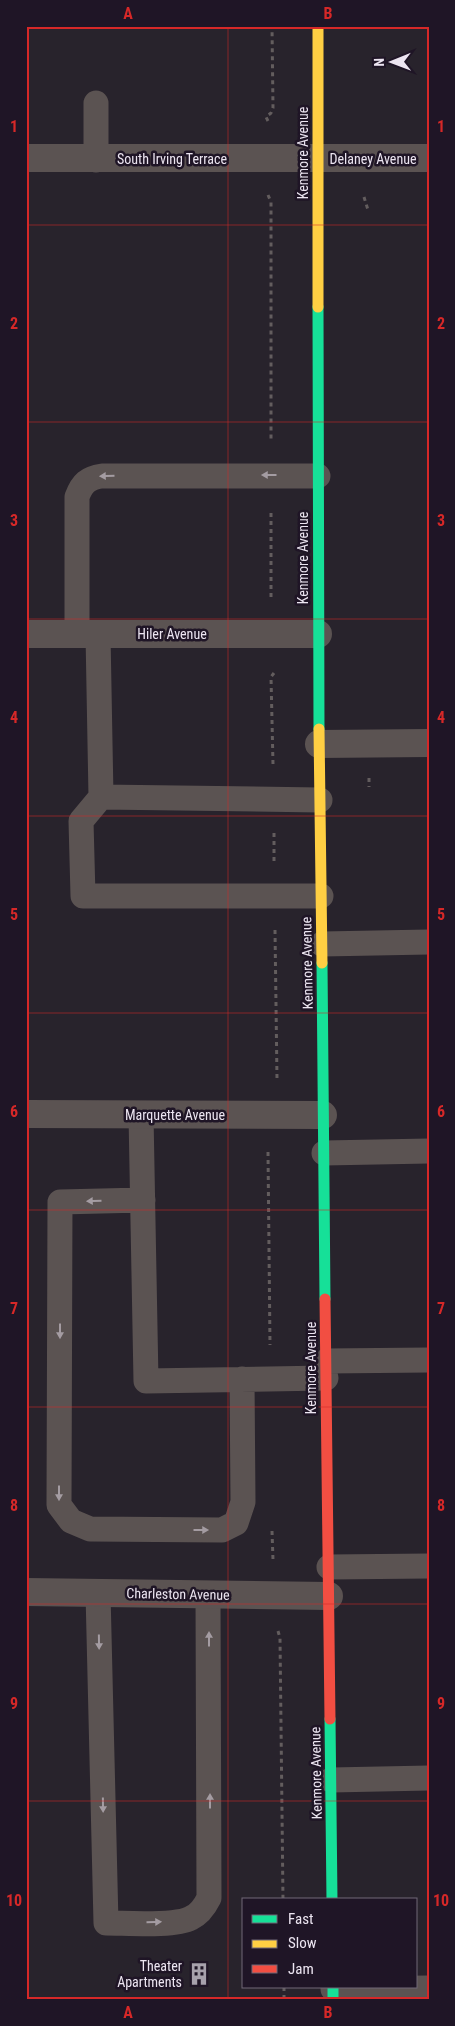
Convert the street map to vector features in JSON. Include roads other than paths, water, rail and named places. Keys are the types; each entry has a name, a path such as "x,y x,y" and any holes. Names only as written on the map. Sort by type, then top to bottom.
{"main road":[{"name":"Kenmore Avenue","path":"318,26 318,634 332,1898"}],"street":[{"name":"South Irving Terrace","path":"26,158 96,160 318,159"},
{"name":"Delaney Avenue","path":"318,159 429,158"},
{"name":"Hiler Avenue","path":"26,634 318,634"},
{"path":"319,744 429,743"},
{"name":"Marquette Avenue","path":"26,1114 323,1115"},
{"name":"Charleston Avenue","path":"26,1592 329,1596"}],"lane":[{"path":"96,102 96,160"},
{"path":"318,476 102,476 87,480 80,487 77,497 100,797 81,822 83,896 321,896"},
{"path":"100,797 320,800"},
{"path":"322,944 429,942"},
{"path":"142,1115 146,1381 242,1379 429,1360"},
{"path":"324,1153 429,1151"},
{"path":"143,1200 60,1202 59,1505 72,1521 90,1529 222,1530 236,1523 243,1502 242,1379"},
{"path":"328,1567 429,1566"},
{"path":"98,1593 106,1923 180,1922 192,1918 203,1910 209,1898 208,1594"},
{"path":"331,1780 429,1778"},
{"path":"333,1992 429,1988"}],"place":[{"name":"Theater Apartments","path":"199,1974"}]}
